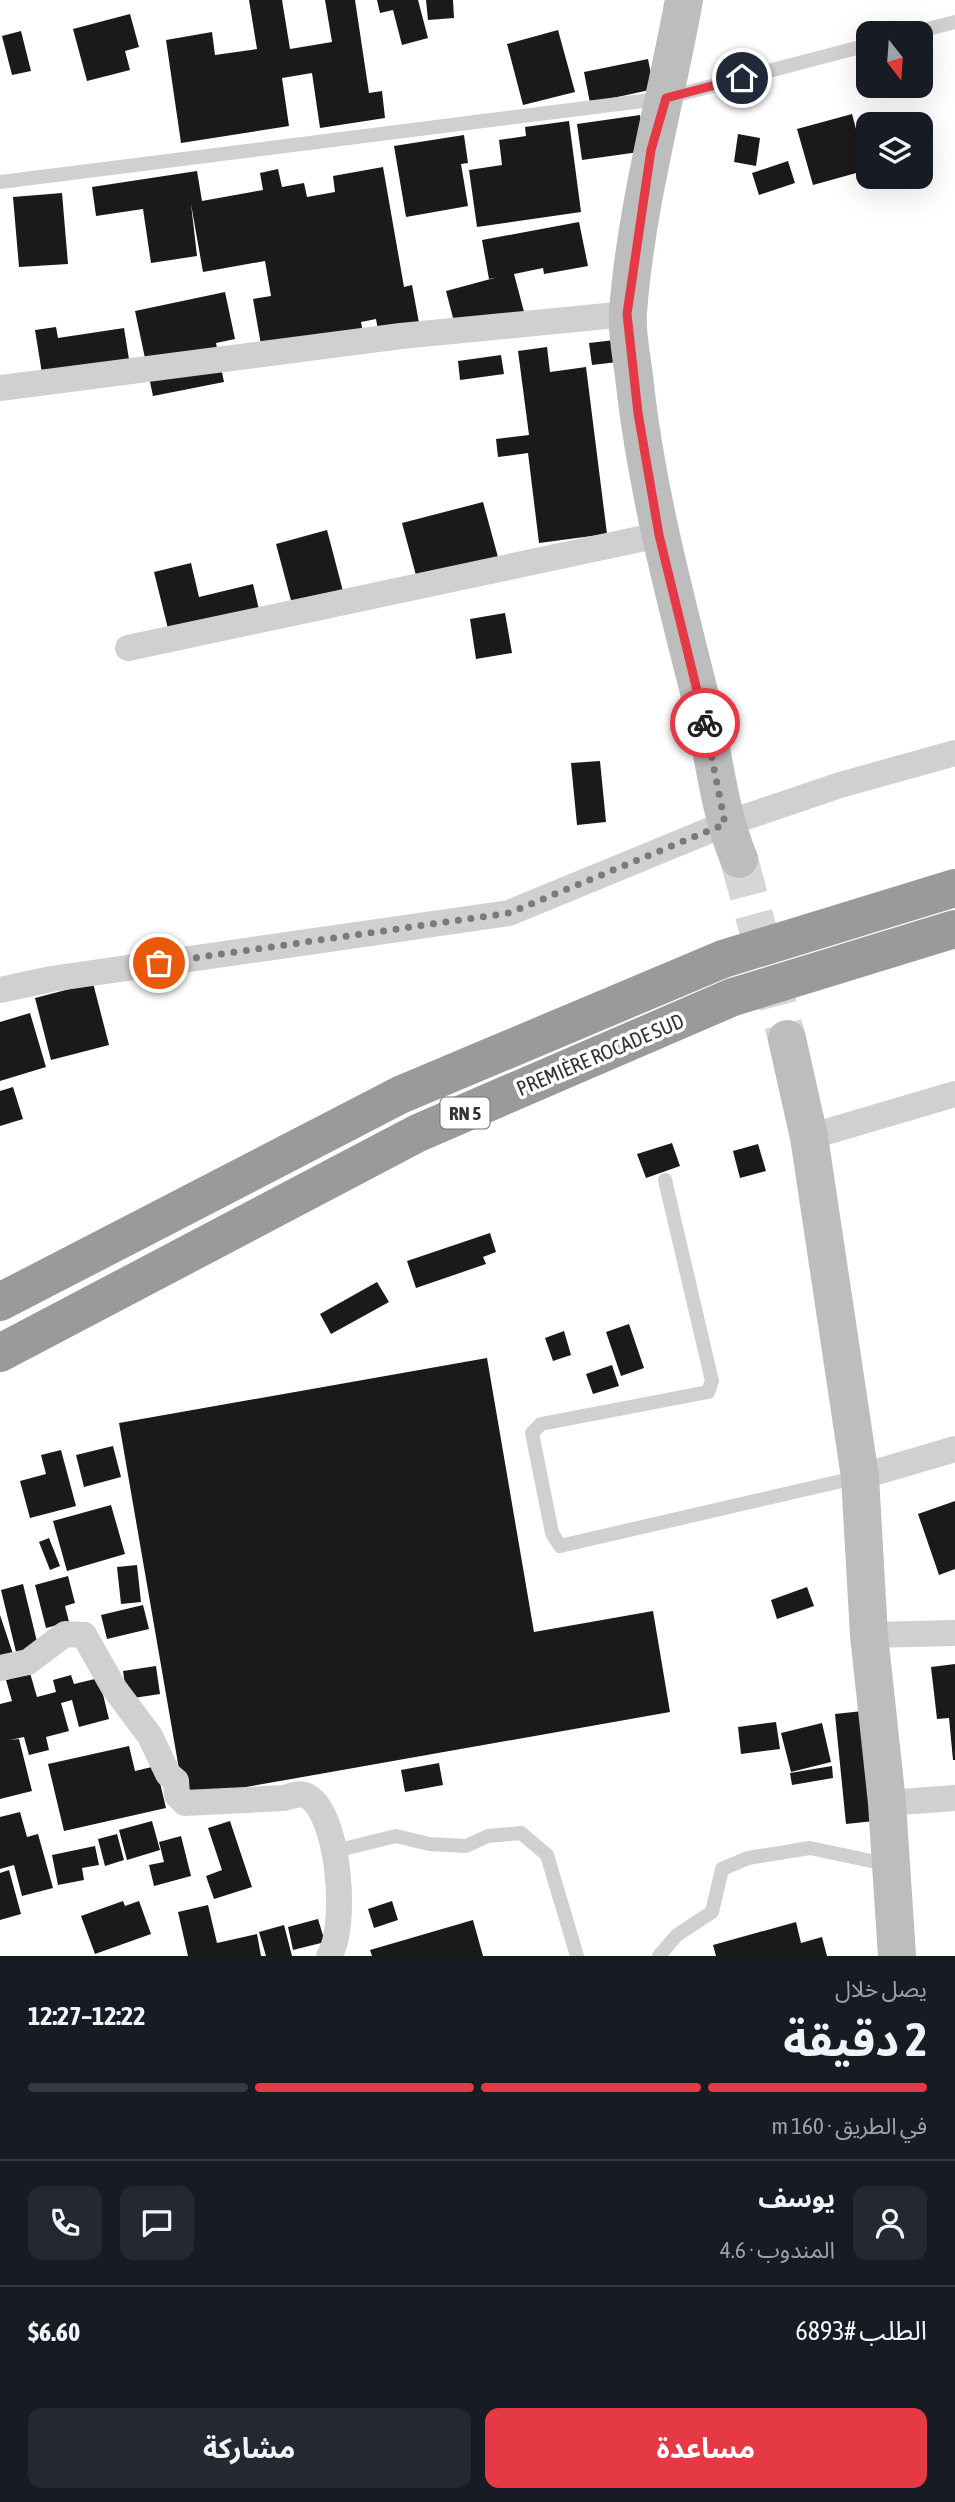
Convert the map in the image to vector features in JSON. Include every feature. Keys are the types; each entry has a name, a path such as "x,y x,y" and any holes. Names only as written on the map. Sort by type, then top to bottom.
{"highway":[{"name":"PREMIÈRE ROCADE SUD","path":"0,1301 400,1095 723,959 955,888"},
{"name":"PREMIÈRE ROCADE SUD","path":"0,1353 418,1133 733,997 955,929"}],"main road":[{"path":"684,0 666,98 651,150 627,314 638,413 659,535 702,704 725,824 738,859"},
{"path":"787,1039 810,1136 860,1477 869,1635 887,1803 897,1956"}],"street":[{"path":"0,388 401,336 627,314"},
{"path":"128,649 659,535"},
{"path":"0,990 51,979 509,913 725,824 840,785 955,752"},
{"path":"810,1136 954,1100"},
{"path":"860,1477 955,1449"},
{"path":"869,1635 955,1633"},
{"path":"0,1668 28,1662 65,1634 84,1635 114,1688 150,1736 168,1774 176,1781 177,1795 185,1803 284,1798 297,1794 307,1796 317,1805 335,1852 341,1900 337,1913 337,1945 330,1956"},
{"path":"887,1803 955,1798"}],"lane":[{"path":"933,28 955,22"},
{"path":"0,182 666,98 856,48"},
{"path":"665,1180 712,1381 708,1392 541,1424 532,1433 552,1533 560,1546 860,1477"},
{"path":"335,1852 396,1836 429,1844 466,1846 488,1836 521,1833 547,1856 577,1956"},
{"path":"659,1956 677,1936 712,1912 722,1869 748,1858 810,1849 891,1866"}],"building":[{"path":"249,0 282,0 290,49 332,42 325,0 355,0 369,93 382,91 385,118 320,128 312,73 282,78 289,126 181,143 166,40 212,32 215,55 257,49"},
{"path":"377,0 418,0 428,38 402,45 393,10 380,13"},
{"path":"426,0 453,0 454,18 428,20"},
{"path":"130,14 139,47 125,51 130,70 87,81 73,29"},
{"path":"558,30 575,92 523,105 507,44"},
{"path":"21,31 31,71 12,75 2,36"},
{"path":"648,59 654,89 590,103 584,72"},
{"path":"852,114 856,129 856,173 813,185 797,129"},
{"path":"640,115 646,151 582,160 577,124"},
{"path":"569,121 581,212 477,227 469,170 502,165 499,140 526,136 525,127"},
{"path":"738,134 760,138 756,166 734,162"},
{"path":"464,135 468,163 461,164 468,206 406,217 394,146"},
{"path":"788,161 795,183 759,195 752,173"},
{"path":"383,167 404,287 412,285 422,339 381,346 376,319 361,322 365,344 264,362 253,299 271,296 265,261 203,272 191,204 197,256 151,263 143,209 96,216 92,187 197,171 202,201 263,190 260,173 278,169 282,187 304,183 307,197 335,192 333,176"},
{"path":"62,193 68,264 19,267 13,197"},
{"path":"579,222 588,266 544,274 543,268 514,274 527,323 459,341 446,291 498,277 489,279 482,240"},
{"path":"225,292 235,339 216,343 224,382 153,396 135,311"},
{"path":"56,327 58,338 124,328 131,372 44,386 35,330"},
{"path":"623,339 626,361 592,365 589,343"},
{"path":"547,347 550,372 586,367 607,534 539,543 528,453 498,457 496,439 529,435 518,351"},
{"path":"501,355 504,374 460,380 458,361"},
{"path":"483,502 498,557 417,579 402,523"},
{"path":"327,530 344,595 293,608 276,544"},
{"path":"191,563 199,597 253,584 260,614 170,637 154,572"},
{"path":"505,613 512,653 476,659 470,619"},
{"path":"600,761 606,822 577,825 571,763"},
{"path":"93,983 109,1045 51,1060 35,998"},
{"path":"30,1013 46,1067 0,1081 0,1022"},
{"path":"13,1087 23,1119 0,1126 0,1091"},
{"path":"672,1143 680,1166 646,1178 637,1154"},
{"path":"758,1144 766,1171 740,1178 733,1151"},
{"path":"490,1233 496,1252 483,1257 486,1264 416,1288 407,1261"},
{"path":"377,1282 389,1302 331,1334 320,1314"},
{"path":"629,1324 644,1368 621,1376 606,1332"},
{"path":"564,1331 571,1355 553,1361 545,1338"},
{"path":"487,1358 534,1632 653,1611 670,1712 184,1798 119,1423"},
{"path":"612,1365 619,1386 593,1394 586,1374"},
{"path":"113,1446 121,1477 84,1487 76,1455"},
{"path":"61,1450 76,1506 30,1518 20,1481 46,1474 41,1455"},
{"path":"955,1501 955,1569 939,1575 918,1514"},
{"path":"111,1505 125,1554 67,1571 53,1521"},
{"path":"49,1538 60,1566 50,1570 39,1542"},
{"path":"137,1565 141,1602 121,1604 117,1567"},
{"path":"68,1576 75,1603 65,1606 69,1622 46,1628 35,1585"},
{"path":"23,1584 39,1650 17,1656 1,1590"},
{"path":"807,1587 814,1606 777,1619 771,1600"},
{"path":"143,1605 149,1629 107,1639 101,1615"},
{"path":"0,1615 13,1654 0,1658"},
{"path":"955,1664 953,1760 949,1718 937,1719 931,1667"},
{"path":"156,1666 160,1694 127,1699 123,1671"},
{"path":"30,1673 37,1697 56,1692 53,1680 71,1675 74,1684 99,1678 109,1719 79,1727 72,1700 61,1703 69,1731 46,1737 49,1750 29,1755 24,1737 10,1740 19,1739 32,1791 0,1799 0,1704 12,1701 6,1680"},
{"path":"863,1711 874,1821 846,1824 835,1714"},
{"path":"776,1722 780,1749 741,1754 738,1727"},
{"path":"822,1723 831,1762 791,1772 781,1733"},
{"path":"129,1746 135,1771 156,1766 166,1808 64,1831 48,1764"},
{"path":"439,1763 443,1785 405,1792 401,1770"},
{"path":"832,1766 833,1778 792,1785 790,1773"},
{"path":"20,1812 27,1837 38,1834 53,1888 22,1896 14,1865 0,1869 0,1817"},
{"path":"152,1821 160,1850 127,1860 119,1830"},
{"path":"230,1821 252,1887 214,1899 206,1876 222,1870 208,1828"},
{"path":"117,1834 124,1860 105,1866 98,1839"},
{"path":"181,1836 191,1876 154,1886 149,1865 164,1862 159,1842"},
{"path":"95,1846 99,1865 82,1868 84,1880 58,1885 52,1855"},
{"path":"9,1870 21,1914 0,1920 0,1873"},
{"path":"123,1901 125,1906 139,1901 151,1934 95,1954 81,1916"},
{"path":"392,1901 398,1920 374,1928 368,1909"},
{"path":"208,1905 217,1943 257,1934 261,1956 188,1956 178,1912"},
{"path":"318,1919 325,1942 293,1950 288,1927"},
{"path":"473,1920 483,1956 372,1956 370,1950"},
{"path":"796,1922 801,1943 822,1937 827,1956 716,1956 713,1945"},
{"path":"284,1925 292,1956 266,1956 259,1932"}],"tunnel":[{"path":"739,859 787,1039"}],"way so far":[{"path":"159,963 509,913 725,824 705,723"}],"route":[{"path":"705,723 659,535 638,413 627,314 651,150 666,98 742,78"}]}
